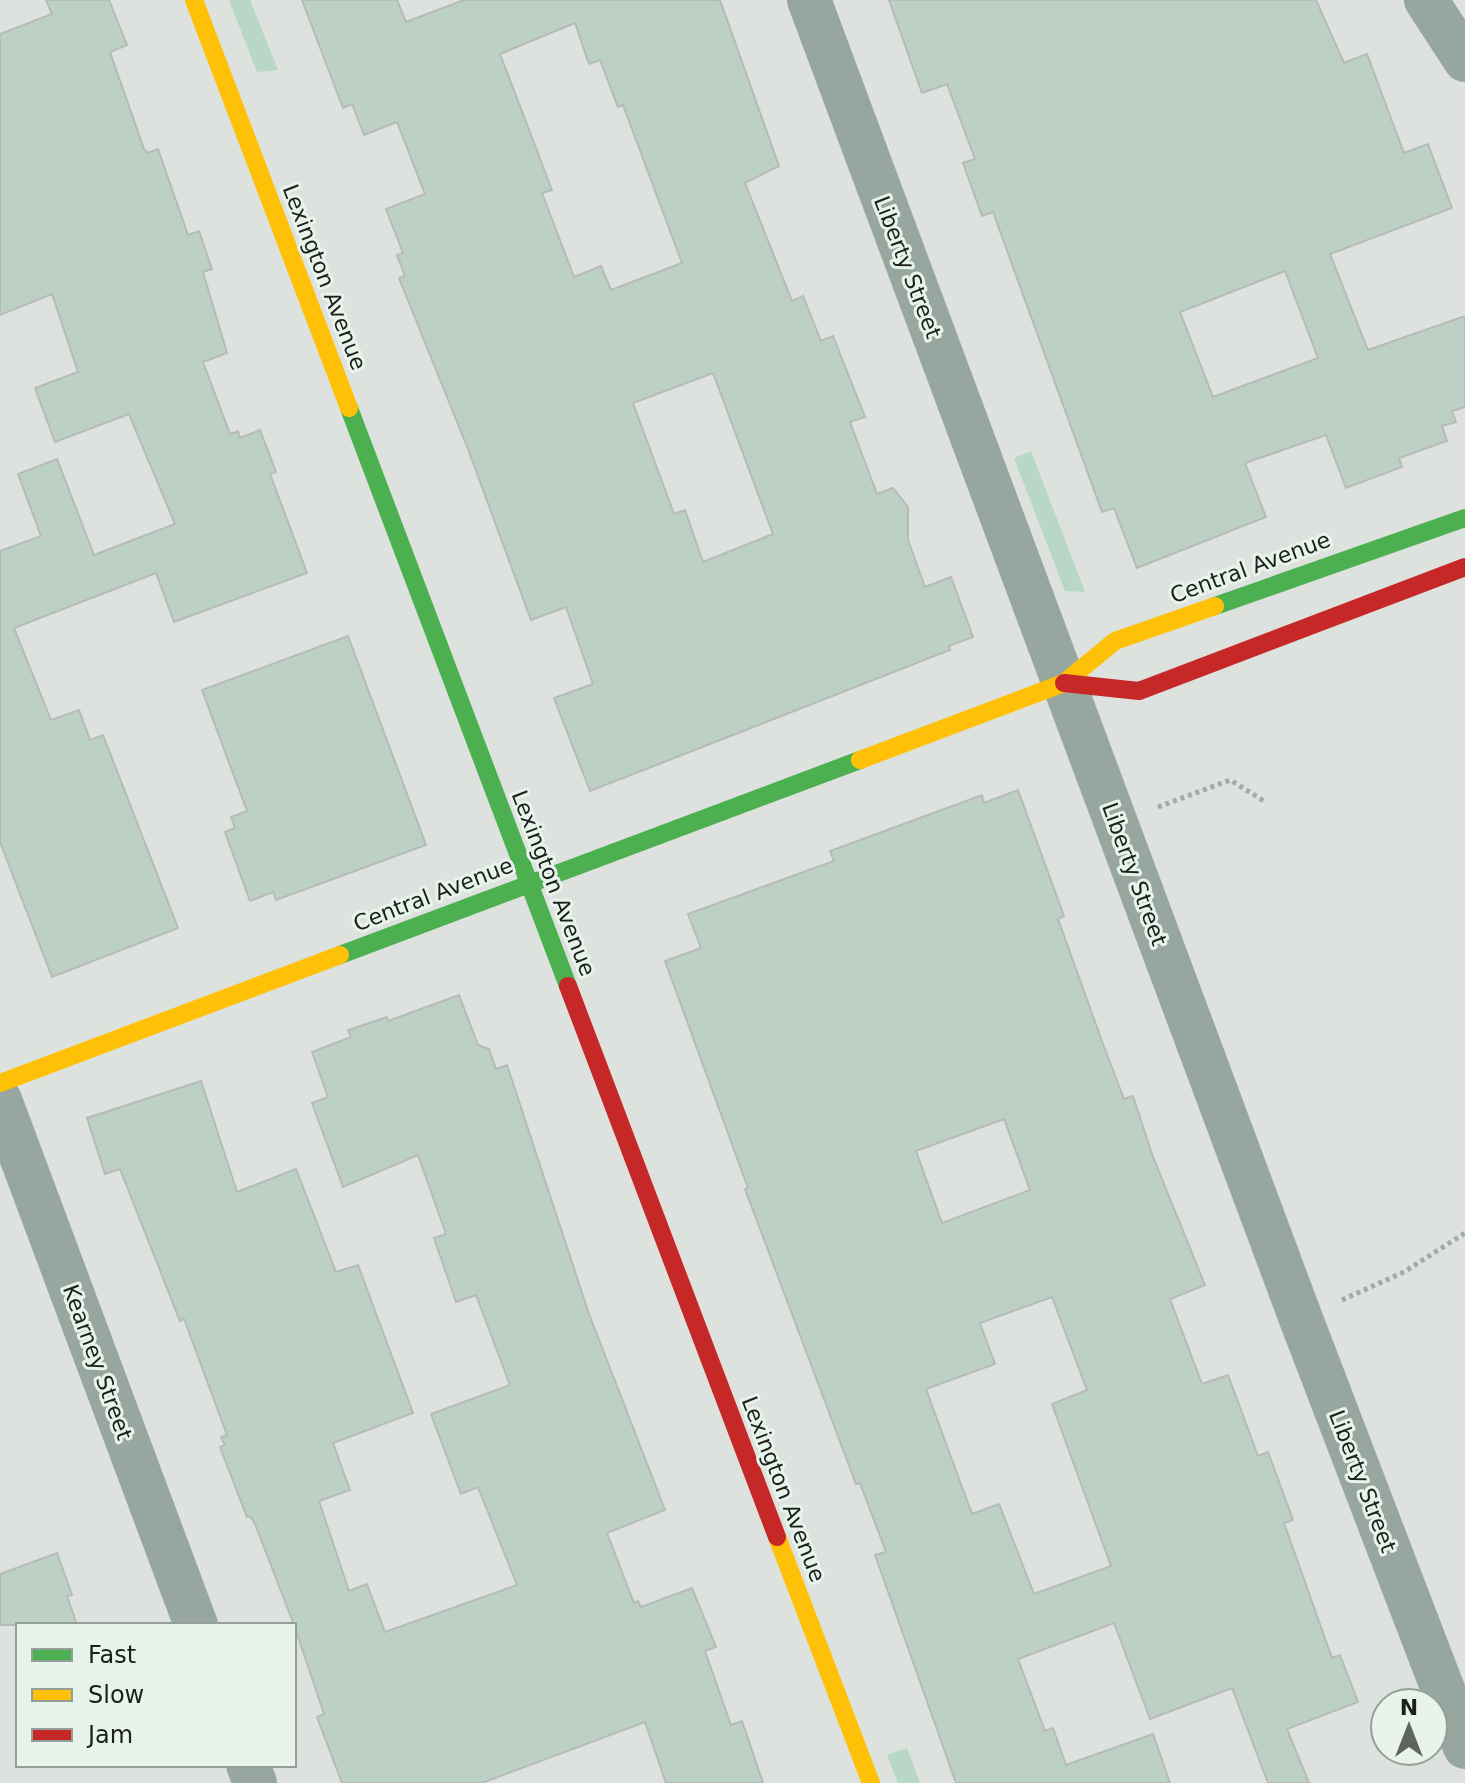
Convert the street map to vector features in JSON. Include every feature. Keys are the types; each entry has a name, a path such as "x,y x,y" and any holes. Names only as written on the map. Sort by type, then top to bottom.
{"street":[{"name":"Lexington Avenue","path":"194,0 871,1783"},
{"name":"Liberty Street","path":"809,0 1301,1319 1465,1747"},
{"path":"1426,0 1465,60"},
{"name":"Central Avenue","path":"0,1083 1064,683 1115,641 1465,518"},
{"name":"Central Avenue","path":"1064,683 1139,691 1465,567"},
{"name":"Kearney Street","path":"0,1100 195,1623"}],"path":[{"path":"1117,825 1230,780 1264,801"},
{"path":"1301,1319 1404,1272 1465,1233"}],"green space":[{"path":"229,0 250,0 278,70 257,72"},
{"path":"1031,451 1085,592 1065,591 1014,458"},
{"path":"907,1748 920,1783 898,1783 887,1755"}],"building":[{"path":"46,0 109,0 127,45 110,52 144,149 148,153 158,149 188,235 199,231 212,269 203,272 227,353 203,362 230,434 238,431 240,438 260,430 276,472 270,474 307,573 174,622 156,573 14,628 51,720 79,710 90,740 103,735 178,928 52,977 0,842 0,551 41,536 18,474 57,459 94,555 175,524 129,414 55,442 35,388 78,372 52,294 0,315 0,34 52,14"},
{"path":"302,0 397,0 406,22 464,0 720,0 779,166 745,183 792,301 803,296 821,341 833,336 865,417 850,422 877,494 893,488 908,507 908,540 925,587 951,577 973,637 949,646 950,650 590,791 554,698 593,684 566,607 531,620 468,449 399,278 405,276 397,255 403,253 386,209 425,194 397,122 364,135 352,104 343,108","holes":["575,23 589,64 600,60 618,107 623,105 682,263 611,290 601,266 574,277 542,193 552,190 500,54","713,373 773,534 703,562 685,510 674,514 633,403"]},
{"path":"889,0 1316,0 1344,63 1367,54 1404,153 1428,144 1452,208 1330,254 1368,350 1465,316 1465,407 1452,411 1456,422 1442,426 1447,441 1399,458 1402,467 1346,488 1326,435 1245,463 1266,517 1137,568 1114,508 1102,512 993,212 982,216 963,163 975,159 947,84 922,93","holes":["1285,271 1318,358 1213,397 1180,312"]},
{"path":"348,636 426,845 276,900 273,892 250,901 225,832 235,828 231,817 247,811 202,690"},
{"path":"1018,790 1064,916 1058,919 1103,1044 1124,1099 1133,1096 1153,1157 1205,1285 1170,1299 1202,1384 1228,1375 1258,1456 1268,1452 1293,1520 1284,1523 1332,1658 1340,1655 1358,1702 1287,1729 1309,1783 1268,1783 1232,1688 1150,1719 1114,1623 1018,1659 1045,1731 1053,1728 1066,1765 1153,1734 1170,1783 956,1783 875,1555 886,1552 860,1483 856,1484 745,1189 748,1188 665,961 701,948 688,914 834,861 830,851 982,795 984,803","holes":["1004,1119 1030,1190 942,1223 916,1151","1052,1297 1087,1390 1052,1404 1111,1566 1034,1594 999,1504 972,1514 926,1389 995,1364 980,1323"]},
{"path":"459,995 478,1045 489,1049 496,1069 507,1065 589,1314 665,1510 607,1533 634,1603 638,1601 641,1607 692,1588 716,1647 705,1651 731,1725 742,1721 763,1783 666,1783 645,1722 482,1783 342,1783 317,1717 324,1714 296,1623 293,1623 255,1524 250,1516 247,1517 220,1447 225,1445 221,1437 227,1435 184,1319 180,1321 120,1169 105,1174 87,1118 201,1081 237,1192 296,1169 336,1272 358,1265 413,1413 333,1443 350,1490 319,1501 349,1591 367,1584 385,1632 517,1585 478,1487 461,1494 431,1414 510,1385 476,1295 456,1302 434,1238 446,1234 418,1155 343,1187 312,1103 328,1097 312,1052 351,1037 348,1030 387,1017 388,1021"},
{"path":"57,1553 72,1595 67,1596 76,1623 0,1625 0,1574"}],"traffic: fast":[{"path":"349,408 568,986"},
{"path":"1215,606 1465,518"},
{"path":"340,955 860,760"}],"traffic: slow":[{"path":"194,0 349,408"},
{"path":"860,760 1064,683 1115,641 1215,606"},
{"path":"0,1083 340,955"},
{"path":"777,1537 871,1783"}],"traffic: jam":[{"path":"1064,683 1139,691 1465,567"},
{"path":"568,986 777,1537"}]}
